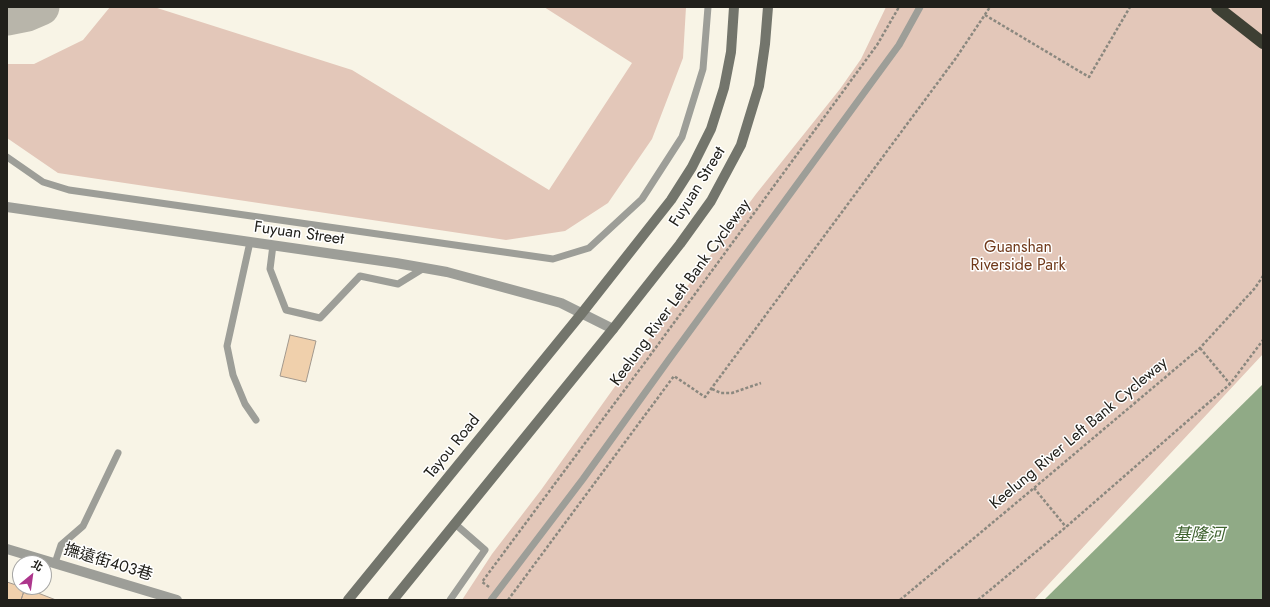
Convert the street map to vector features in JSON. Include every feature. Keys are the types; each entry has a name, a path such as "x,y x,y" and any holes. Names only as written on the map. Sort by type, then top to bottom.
{"highway":[{"path":"1217,7 1263,43"},
{"path":"1225,7 1263,33"}],"main road":[{"name":"Fuyuan Street","path":"582,312 671,200 692,167 710,129 724,88 731,52 734,7"},
{"name":"Fuyuan Street","path":"614,329 680,244 711,201 741,145 759,86 765,44 768,7"},
{"name":"Tayou Road","path":"348,600 582,312"},
{"path":"393,600 454,523 614,329"}],"street":[{"name":"Fuyuan Street","path":"7,206 396,263 447,272 561,303 614,329"},
{"name":"撫遠街403巷","path":"7,549 178,600"}],"lane":[{"path":"7,157 42,182 69,190 552,259 589,248 642,199 682,137 703,69 708,7"},
{"path":"491,600 583,479 888,60 898,46 920,7"},
{"path":"250,242 227,346 234,375 245,404 256,420"},
{"path":"274,245 270,269 286,310 320,318 360,276 398,284 424,268"},
{"path":"55,563 61,544 83,526 118,453"},
{"path":"450,600 485,550 454,523"}],"path":[{"name":"Keelung River Left Bank Cycleway","path":"488,587 482,582 877,45 899,7"},
{"path":"508,600 674,376 705,397 712,389 956,58 990,7"},
{"path":"985,15 1089,77 1130,7"},
{"name":"Keelung River Left Bank Cycleway","path":"900,600 1200,348 1263,276"},
{"path":"978,600 1066,527 1230,384 1263,340"},
{"path":"1200,348 1230,384"},
{"path":"712,389 721,393 732,393 761,383"},
{"path":"1034,488 1066,527"}],"green space":[{"path":"110,7 154,7 352,70 549,190 632,63 544,7 686,7 683,58 652,139 608,203 565,231 506,240 58,173 7,138 7,64 34,64 83,40"},
{"name":"Guanshan Riverside Park","path":"886,7 1263,7 1263,354 1034,600 462,600 492,554 541,490 666,315 756,194 840,89 861,59"}],"water":[{"name":"基隆河","path":"1263,384 1263,600 1044,600"}],"building":[{"path":"290,335 316,341 306,382 280,376"},
{"path":"7,582 12,584 12,595 23,595 21,600 7,600"},
{"path":"23,595 43,595 56,600 21,600"}],"taxiway":[{"path":"7,17 27,13 41,7"}]}
